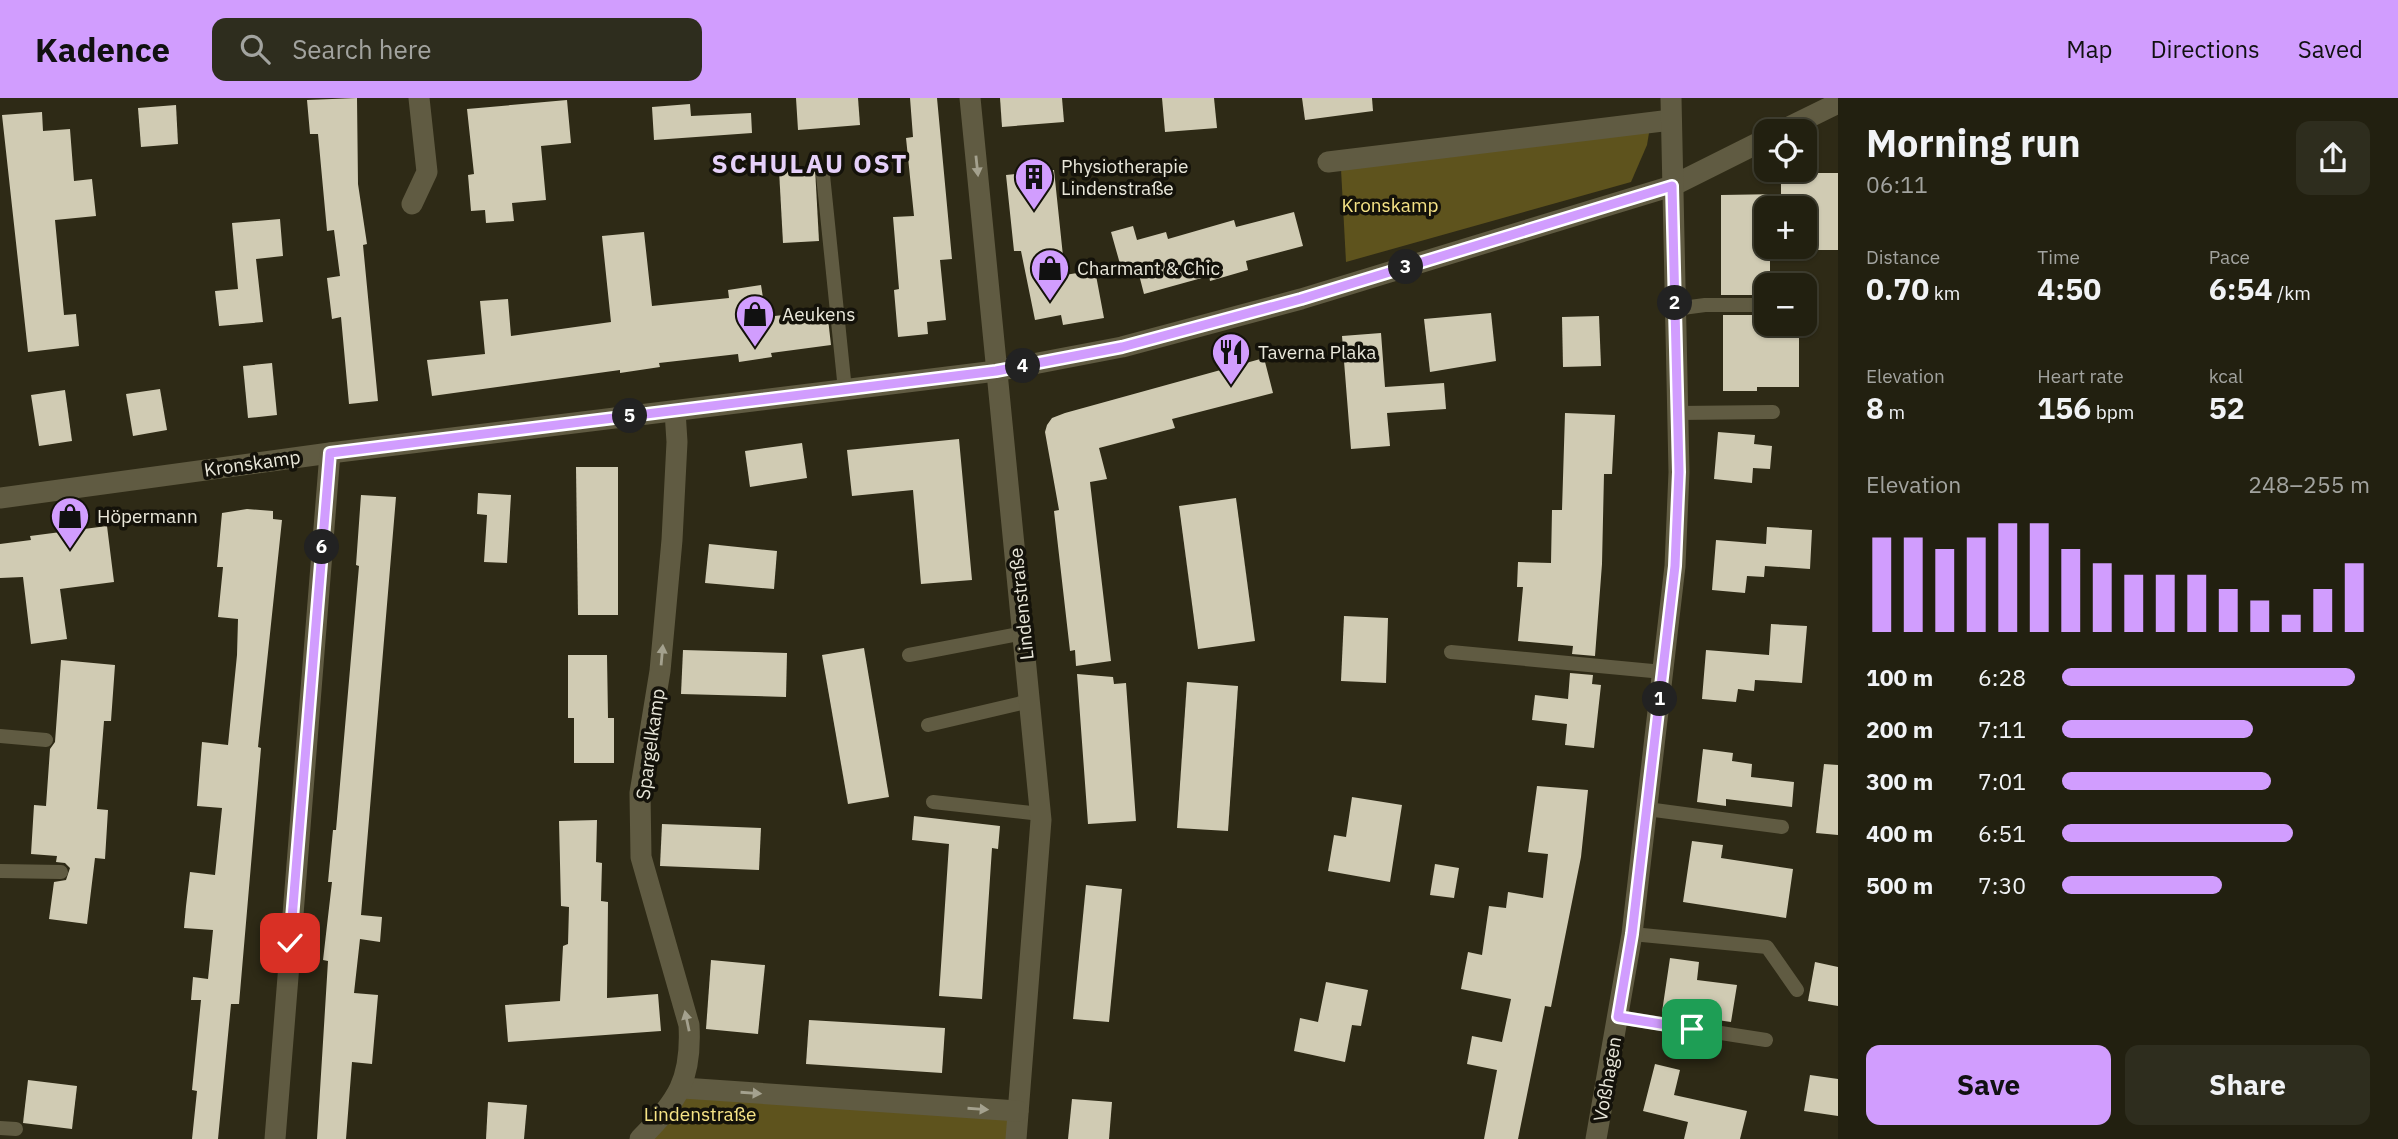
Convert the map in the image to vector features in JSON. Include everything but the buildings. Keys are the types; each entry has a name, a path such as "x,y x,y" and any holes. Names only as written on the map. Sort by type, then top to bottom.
{"street":[{"path":"412,204 427,172 419,98"},
{"name":"Lindenstraße","path":"970,98 1041,814 1016,1139"},
{"name":"Voßhagen","path":"1596,1139 1632,934 1675,566 1678,413 1671,98"},
{"path":"1805,119 1838,103"},
{"path":"1328,162 1671,120"},
{"name":"Kronskamp","path":"1,493 996,371 1122,347 1301,299 1672,186 1754,145"},
{"name":"Spargelkamp","path":"640,1139 683,1088 690,1052 689,1025 641,857 640,793 660,671 665,619 677,454 675,411"},
{"path":"275,1139 330,453"},
{"path":"683,1088 1018,1111"}],"lane":[{"path":"823,175 845,390"},
{"path":"1675,309 1704,304 1754,305"},
{"path":"1678,413 1773,412"},
{"path":"909,655 1024,633"},
{"path":"1451,652 1663,672"},
{"path":"928,725 1030,701"},
{"path":"0,736 46,740"},
{"path":"933,802 1041,814"},
{"path":"1647,809 1782,827"},
{"path":"0,871 61,872"},
{"path":"1632,934 1767,947 1797,990"},
{"path":"1618,1017 1766,1040"},
{"path":"0,1128 16,1129"}],"green space":[{"name":"Kronskamp","path":"1650,127 1647,145 1631,182 1346,262 1341,169"},
{"name":"Lindenstraße","path":"683,1088 1018,1111 1016,1139 641,1139"}],"place":[{"name":"Physiotherapie Lindenstraße","path":"1034,211"},
{"name":"Charmant & Chic","path":"1050,302"},
{"name":"Aeukens","path":"755,348"},
{"name":"Taverna Plaka","path":"1231,386"},
{"name":"Höpermann","path":"70,550"}],"district":[{"name":"SCHULAU OST","path":"810,164"}],"route":[{"path":"290,943 330,453 996,371 1122,347 1301,299 1672,186 1679,472 1675,566 1632,934 1618,1017 1692,1029"}]}
